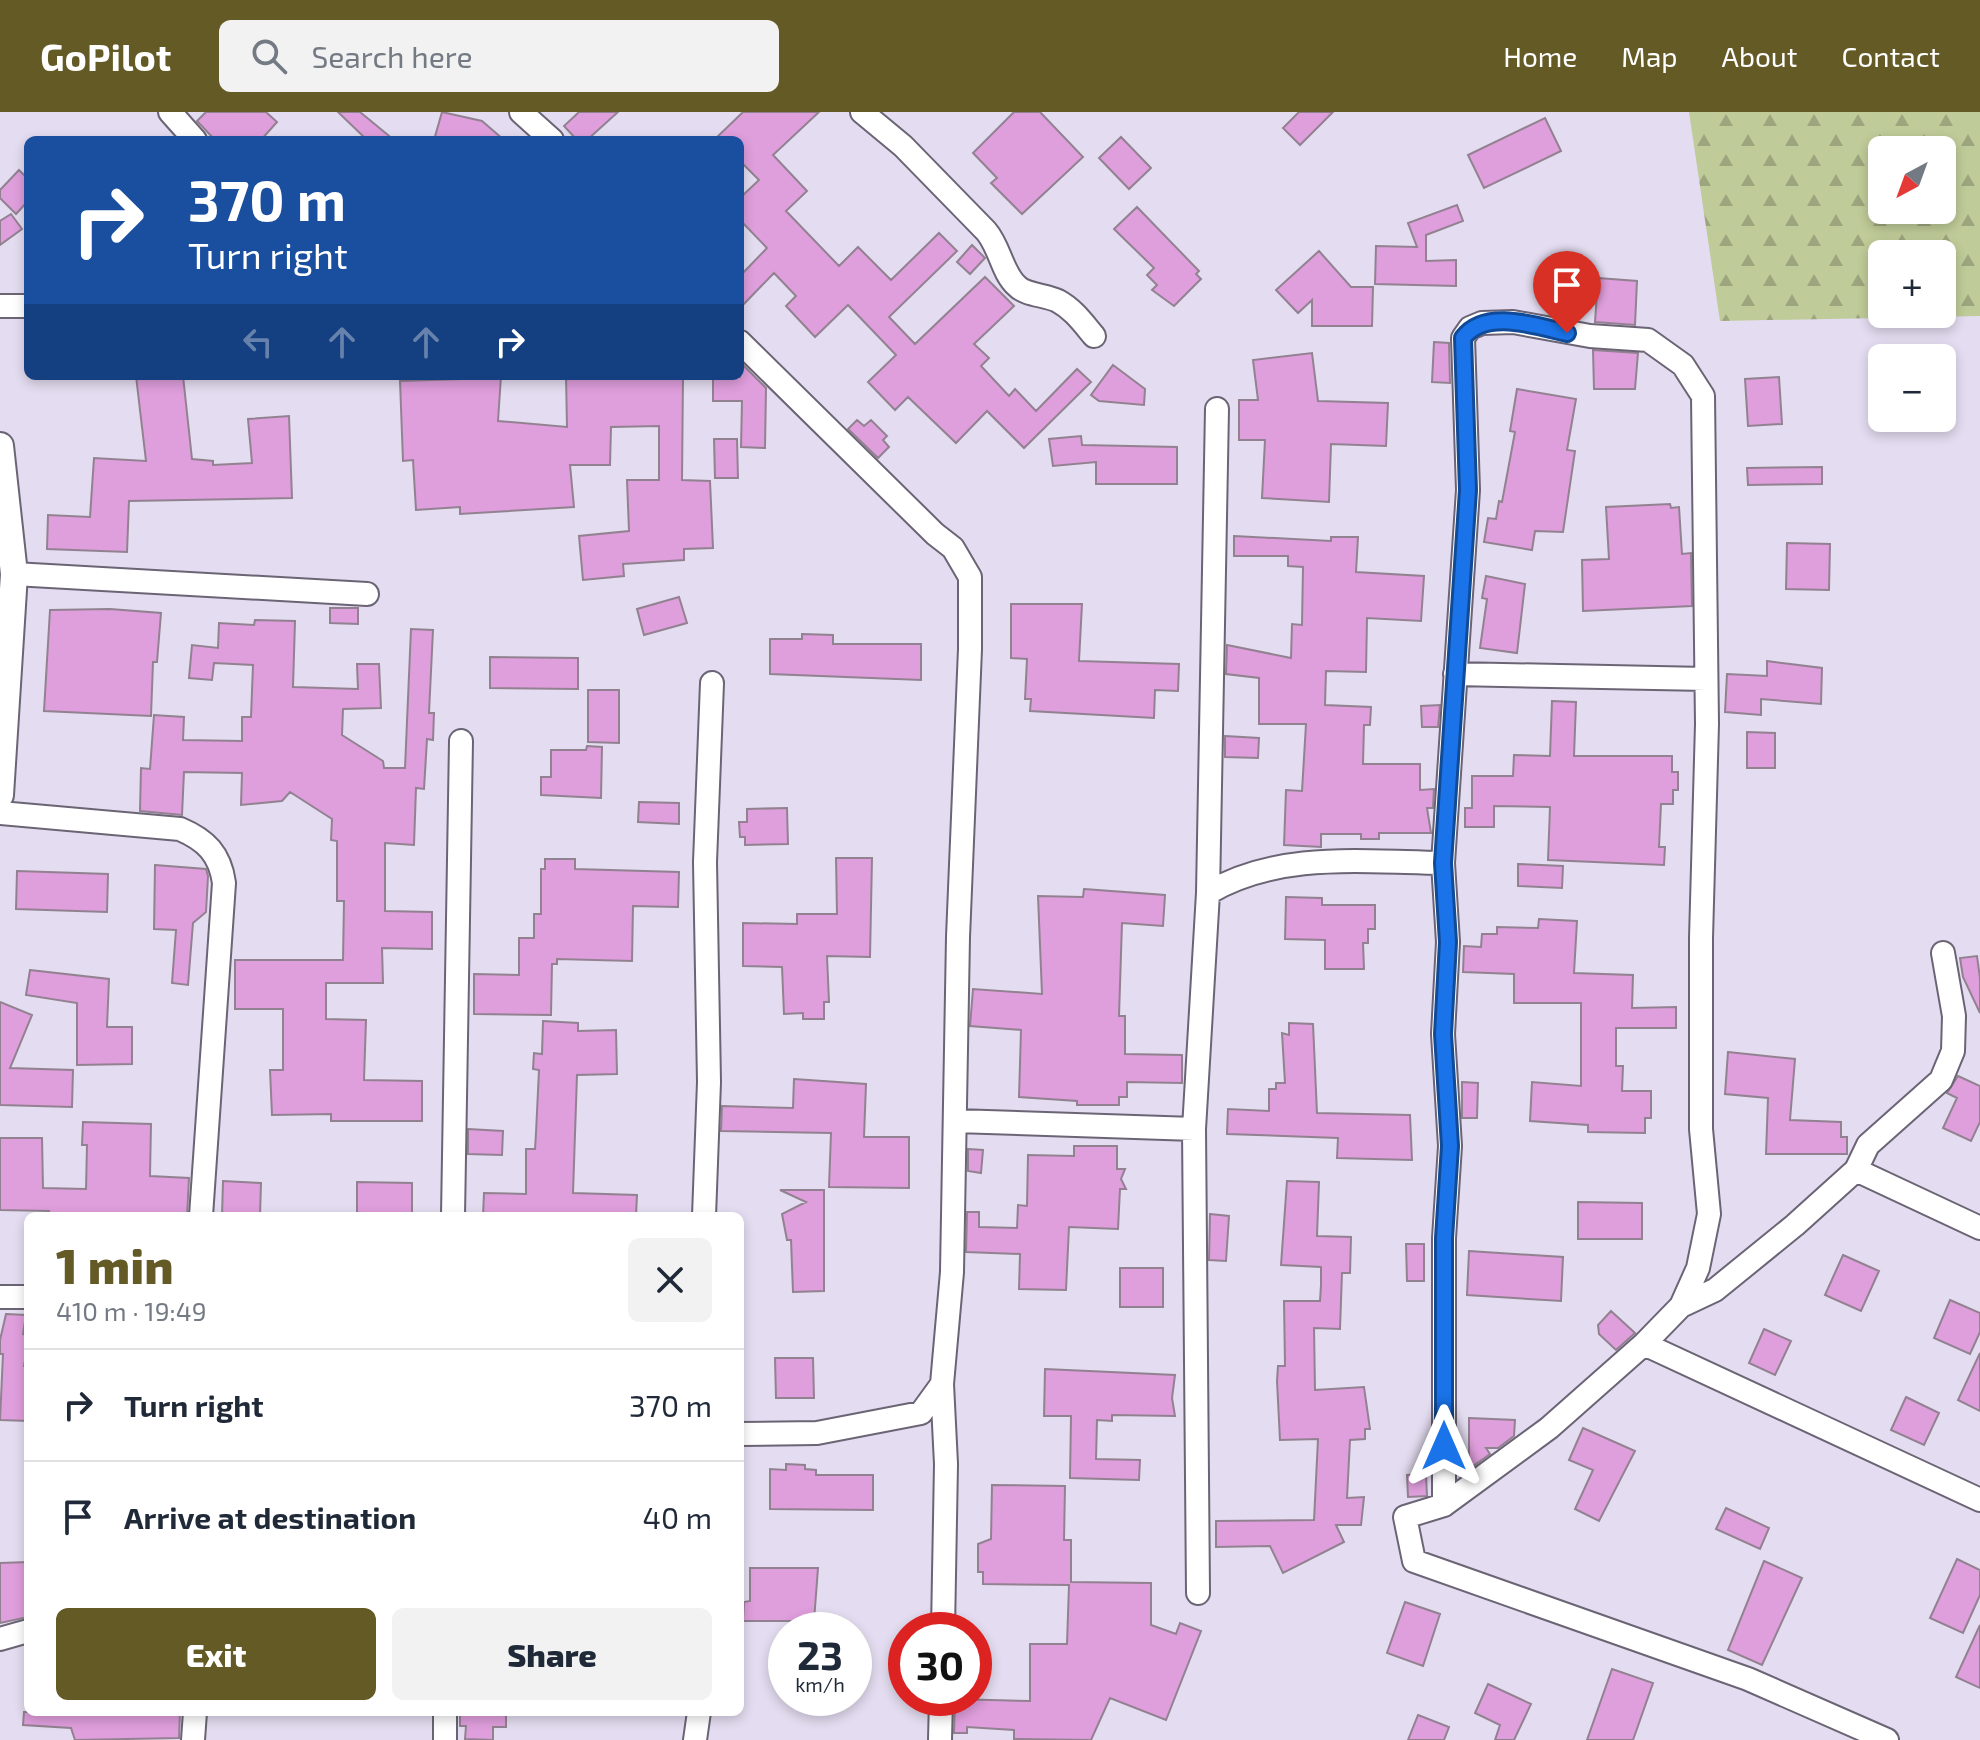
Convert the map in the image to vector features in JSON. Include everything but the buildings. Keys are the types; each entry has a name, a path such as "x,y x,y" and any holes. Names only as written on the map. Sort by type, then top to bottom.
{"street":[{"path":"170,112 191,136"},
{"path":"521,112 548,136"},
{"path":"862,112 903,146 995,241 1010,279 1020,290 1059,301 1073,311 1094,336"},
{"path":"0,306 24,306"},
{"path":"1444,1505 1444,1238 1450,1146 1443,1034 1448,942 1443,863 1468,490 1463,338 1470,328 1482,323 1513,322 1579,334 1648,340 1683,365 1703,396 1706,679 1701,1129 1709,1214 1698,1268 1681,1306 1644,1344 1549,1428 1444,1505 1405,1517 1414,1561 1748,1679 1887,1740"},
{"path":"744,346 935,534 953,548 970,577 958,937 952,1272 942,1384 945,1436 943,1612"},
{"path":"1198,1593 1194,1129 1208,893 1217,409"},
{"path":"0,446 5,522 14,574 0,795"},
{"path":"14,574 367,594"},
{"path":"1455,674 1706,679"},
{"path":"704,1212 709,1082 705,862 712,683"},
{"path":"453,1212 461,741"},
{"path":"0,813 180,829 209,845 218,858 224,883 201,1212"},
{"path":"1208,893 1254,871 1296,863 1443,863"},
{"path":"1681,1306 1715,1290 1856,1170 1868,1145 1933,1088 1950,1066 1954,1016 1943,953"},
{"path":"956,1121 1194,1129"},
{"path":"1856,1170 1980,1228"},
{"path":"0,1297 24,1297"},
{"path":"1644,1344 1980,1500"},
{"path":"744,1434 817,1433 921,1413 942,1384"},
{"path":"921,1413 945,1436"},
{"path":"0,1639 24,1632"},
{"path":"193,1740 195,1716"},
{"path":"445,1716 445,1740"},
{"path":"695,1740 698,1716"},
{"path":"940,1740 941,1716"}],"green space":[{"path":"1689,112 1980,112 1980,316 1956,316 1956,240 1868,240 1868,318 1720,321"}],"route":[{"path":"1444,1446 1444,1238 1450,1146 1443,1034 1448,942 1443,863 1468,490 1463,338 1470,328 1482,323 1513,322 1567,333"}]}
